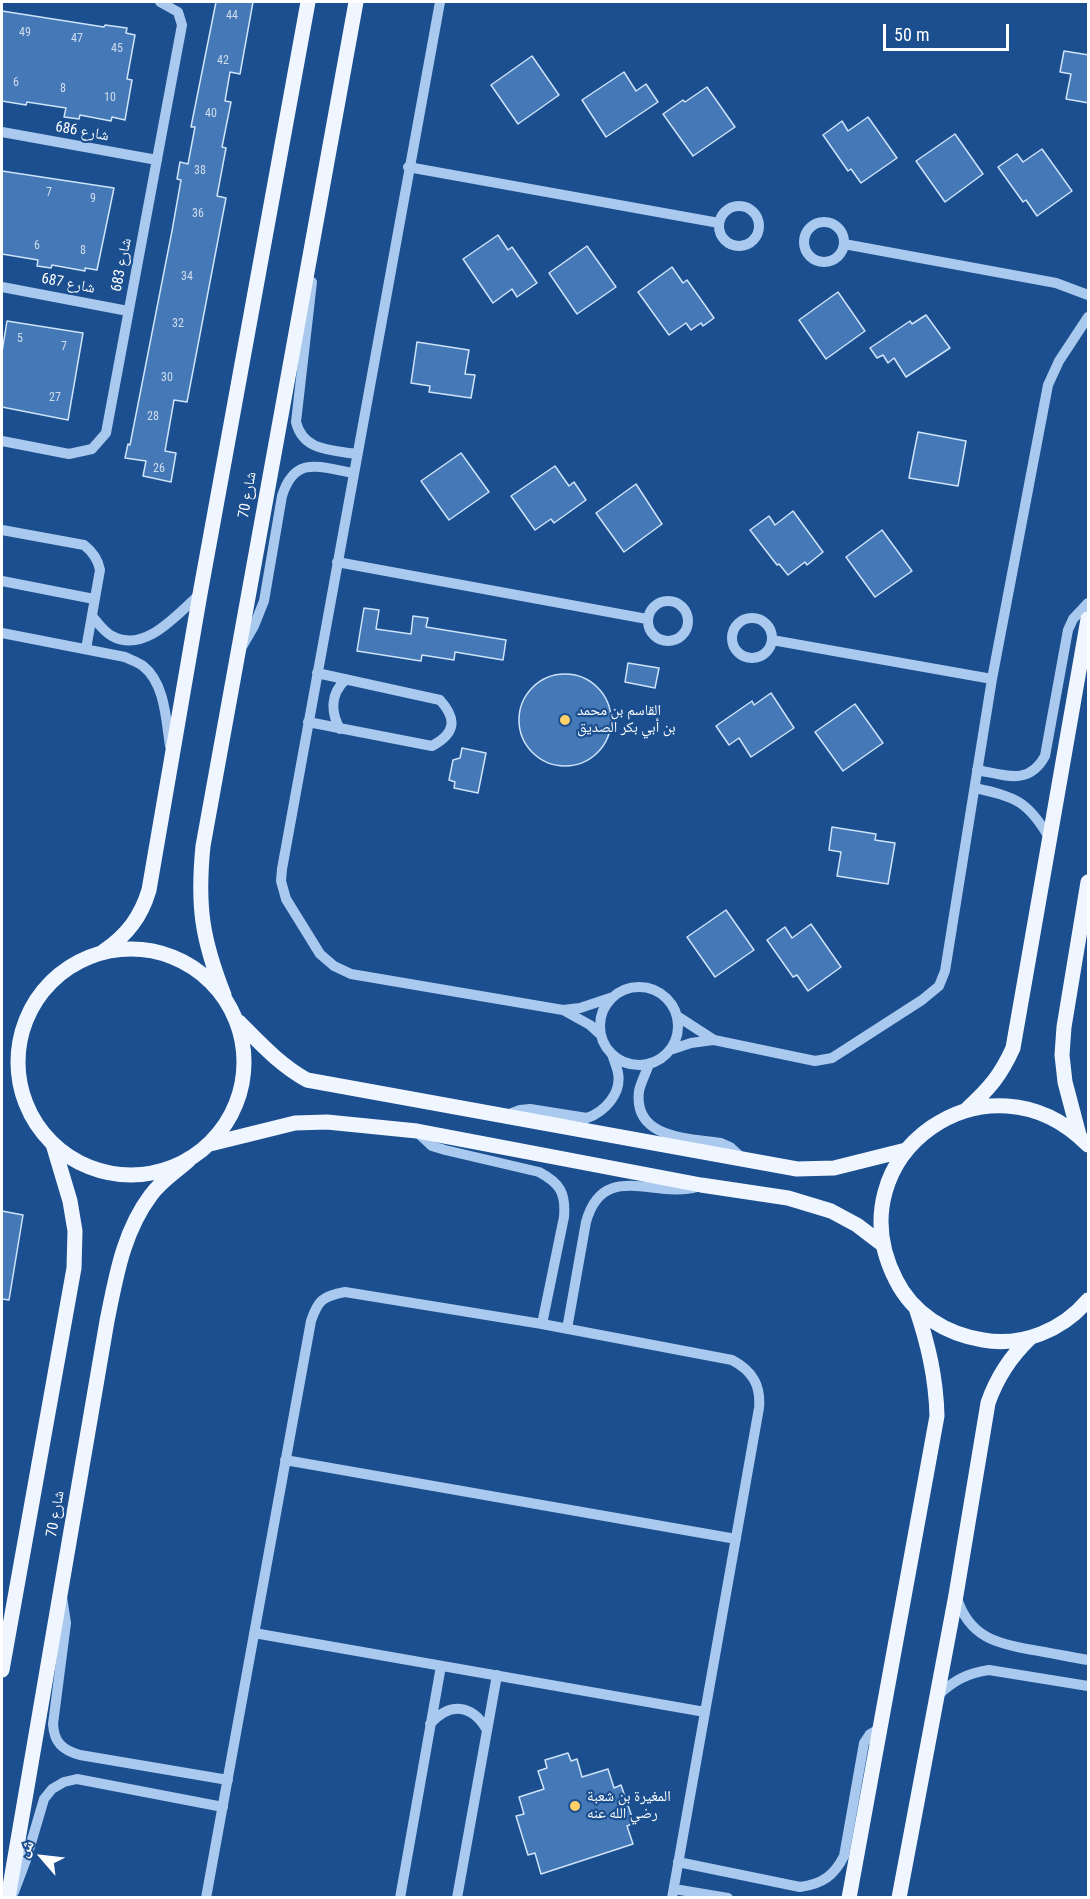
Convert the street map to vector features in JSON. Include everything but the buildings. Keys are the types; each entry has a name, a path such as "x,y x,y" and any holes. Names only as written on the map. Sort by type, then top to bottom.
{"main road":[{"name":"شارع 70","path":"104,951 128,931 144,905 149,890 200,594 308,2"},
{"name":"شارع 70","path":"224,995 210,959 202,922 199,884 203,846 356,2"},
{"path":"967,1109 1002,1071 1013,1048 1089,619"},
{"path":"1084,1140 1066,1090 1062,1055 1064,1028 1084,925 1089,882"},
{"path":"131,948 158,950 183,960 205,975 224,995 238,1021 245,1053 242,1086 230,1117 210,1144 189,1160 155,1173 118,1175 83,1165 53,1144 32,1117 20,1084 18,1067 22,1033 27,1016 36,1001 58,975 72,964 104,951 131,948"},
{"path":"238,1021 289,1070 307,1080 797,1169 834,1168 906,1150"},
{"path":"1084,1140 1054,1118 1026,1107 996,1104 967,1109 944,1119 923,1132 906,1150 895,1167 887,1185 882,1214 882,1244 889,1267 900,1289 916,1308 949,1331 969,1338 989,1341 1030,1338 1058,1326 1086,1304"},
{"path":"210,1144 295,1123 327,1122 417,1131 701,1185 788,1198 831,1211 882,1244"},
{"name":"شارع 70","path":"2,1670 74,1268 75,1231 70,1201 53,1144"},
{"name":"شارع 70","path":"9,1898 107,1321 122,1251 152,1192 189,1160"},
{"path":"849,1898 937,1416 930,1350 916,1308"},
{"path":"899,1898 956,1595 988,1403 1004,1367 1030,1338"}],"street":[{"name":"شارع 683","path":"2,441 69,454 92,448 106,433 182,25 178,12 160,2"},
{"path":"440,2 356,454 281,880 286,899 320,954 334,966 351,974 563,1010 580,1008 634,988 645,988 665,997 677,1016 676,1040 664,1056 649,1064 629,1064 612,1054 601,1035 602,1014 613,997"},
{"name":"شارع 686","path":"2,132 157,160"},
{"path":"408,167 719,223"},
{"path":"313,242 312,284 296,422 304,440 315,448 356,454"},
{"path":"844,244 1056,283 1089,295"},
{"name":"شارع 687","path":"2,287 128,311"},
{"path":"670,1050 691,1043 714,1040 815,1061 832,1058 922,1000 939,986 945,970 992,679 1048,385 1059,361 1089,317"},
{"path":"237,656 254,626 264,601 282,496 287,481 298,470 314,466 353,473"},
{"path":"2,530 84,545 92,550 99,562 100,570 86,649"},
{"path":"337,562 647,619"},
{"path":"2,581 94,599"},
{"path":"92,616 110,635 120,640 138,641 163,626 200,594"},
{"path":"978,770 1014,777 1024,776 1039,766 1045,756 1068,630 1073,619 1089,603"},
{"path":"2,633 125,657 142,665 154,678 162,700 172,755"},
{"path":"772,640 992,679"},
{"path":"308,722 432,746 445,739 451,727 450,711 440,700 317,673"},
{"path":"340,729 333,712 333,703 337,690 346,679"},
{"path":"975,788 1019,801 1031,810 1051,840"},
{"path":"563,1010 583,1021 601,1035"},
{"path":"677,1016 714,1040"},
{"path":"507,1115 530,1109 587,1118 596,1115 611,1103 618,1085 618,1075 612,1054"},
{"path":"649,1064 640,1089 639,1100 647,1121 664,1135 721,1143 730,1147 744,1161"},
{"path":"417,1131 432,1146 539,1172 552,1178 561,1189 565,1203 564,1217 542,1324"},
{"path":"567,1329 586,1222 589,1209 597,1197 608,1189 621,1185 676,1189 689,1189 701,1185"},
{"path":"206,1898 311,1321 316,1305 329,1295 345,1292 542,1324 732,1360 751,1374 760,1396 759,1408 673,1893 728,1898"},
{"path":"285,1460 736,1539"},
{"path":"61,1592 66,1623 53,1724 54,1735 60,1746 80,1755 228,1780"},
{"path":"956,1595 960,1609 969,1622 979,1633 992,1641 1089,1660"},
{"path":"254,1633 705,1712"},
{"path":"400,1898 441,1665"},
{"path":"937,1696 960,1678 974,1672 989,1670 1089,1686"},
{"path":"457,1898 497,1676"},
{"path":"430,1724 438,1715 449,1710 460,1709 472,1712 487,1730"},
{"path":"678,1863 800,1887 814,1885 827,1879 844,1857 864,1743 870,1734 879,1729"},
{"path":"9,1898 26,1860 44,1799 52,1789 64,1782 77,1779 223,1807"}],"place":[{"name":"القاسم بن محمد بن أبي بكر الصديق","path":"565,720"},
{"name":"المغيرة بن شعبة رضي الله عنه","path":"575,1806"}]}
